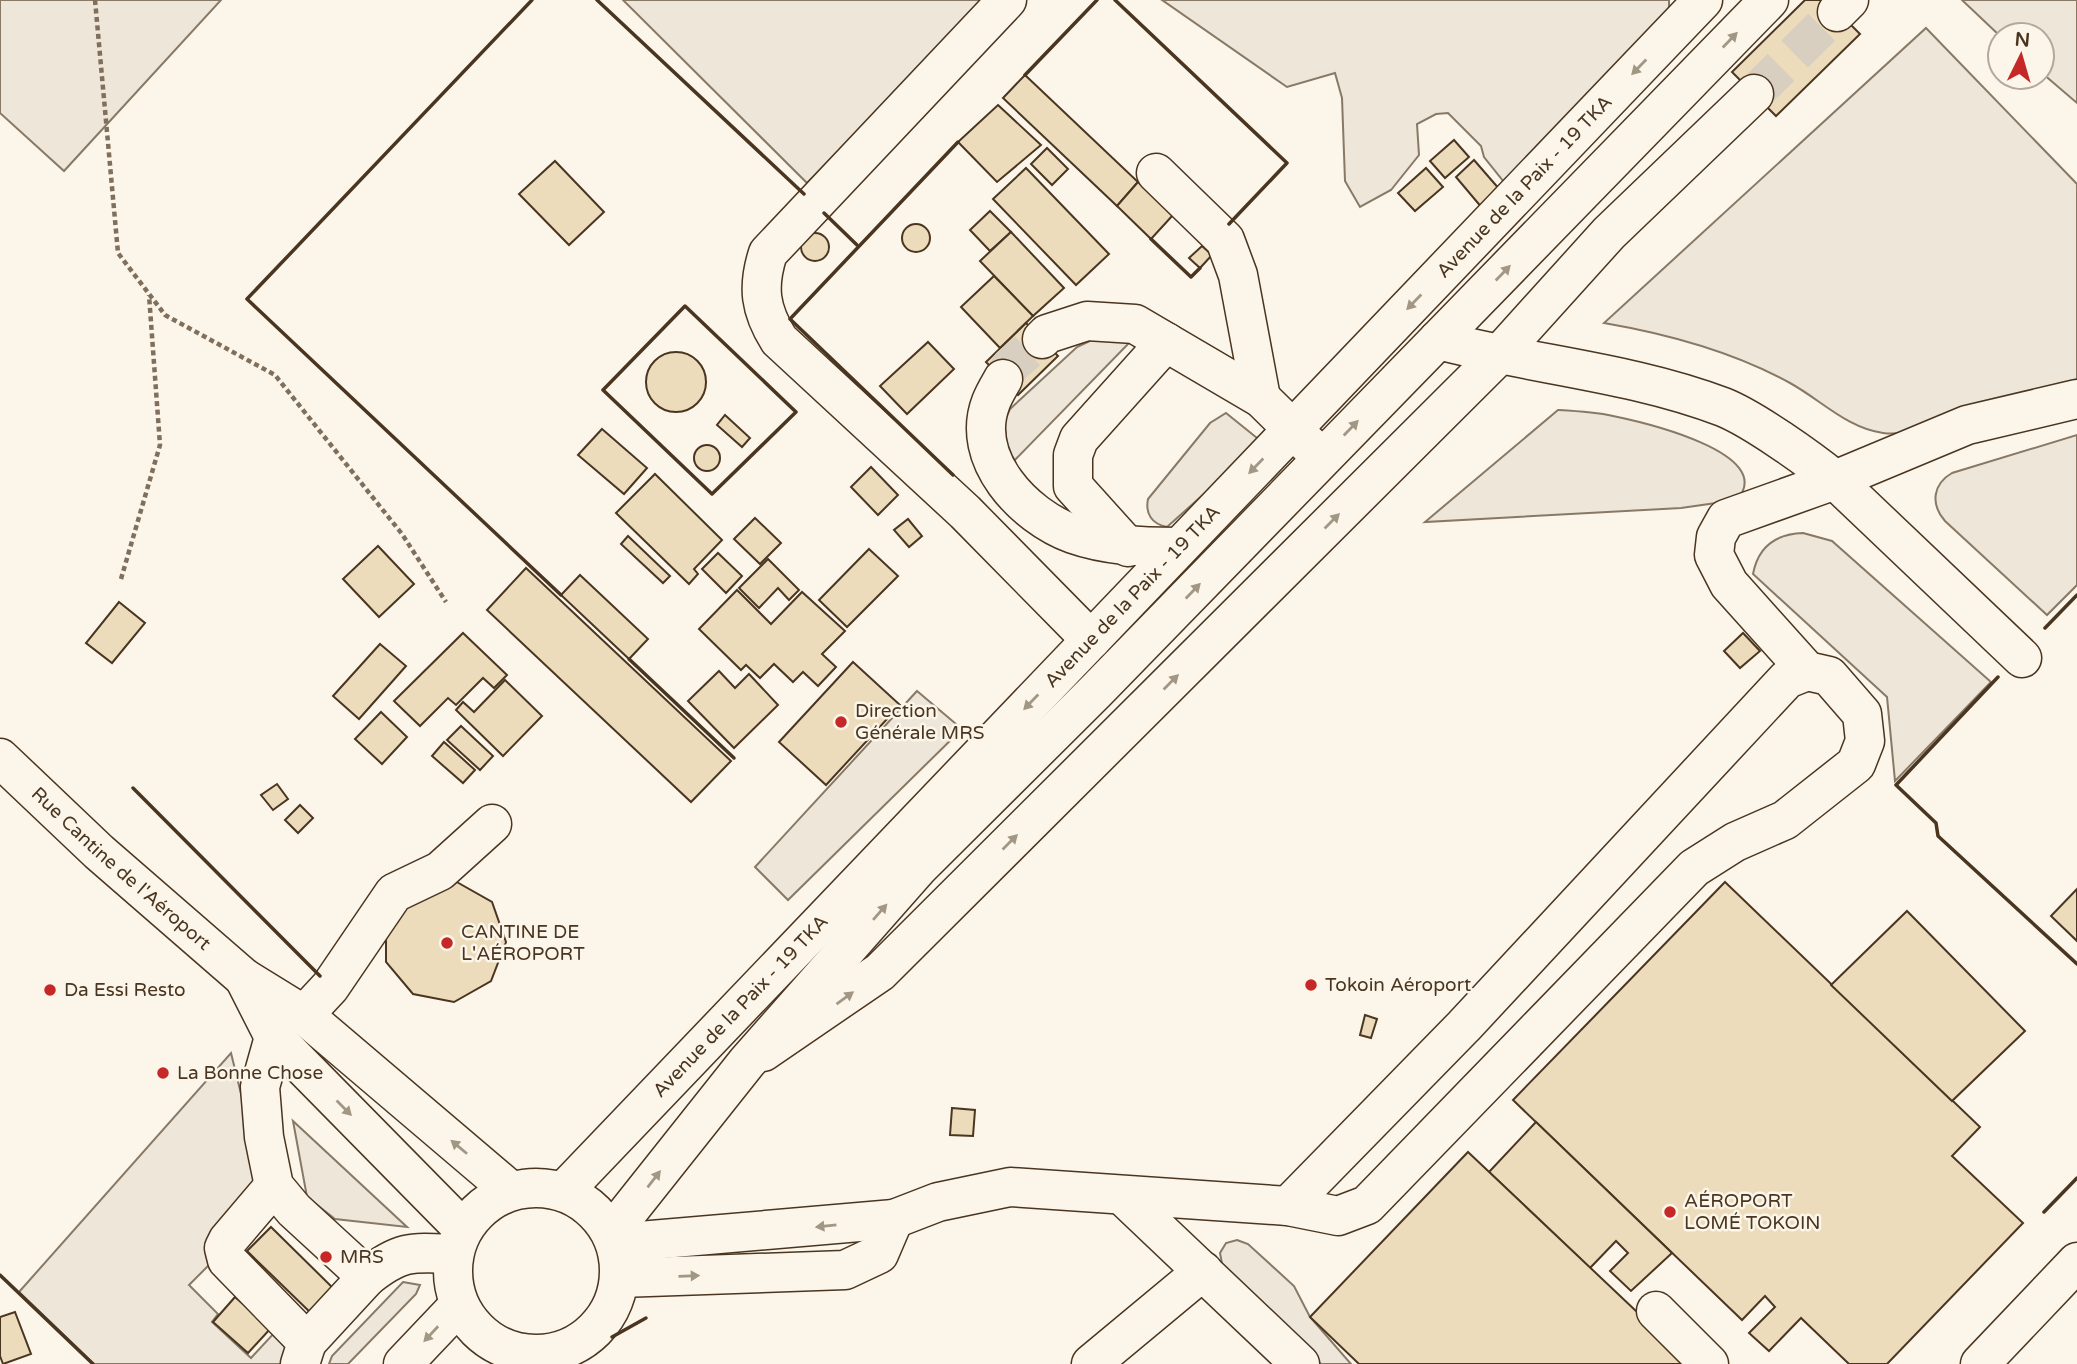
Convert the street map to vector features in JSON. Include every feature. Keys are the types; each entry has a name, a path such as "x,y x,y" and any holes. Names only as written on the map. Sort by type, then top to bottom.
{"main road":[{"path":"1007,0 768,253 761,275 760,298 766,320 779,340 965,512 1091,639"},
{"path":"1668,37 1673,0"},
{"name":"Avenue de la Paix - 19 TKA","path":"563,1192 1703,0"},
{"path":"616,1251 583,1201 563,1192 537,1187 511,1191 484,1206 459,1241 452,1279 459,1305 471,1325 502,1357 539,1355 569,1349 594,1332 612,1308 616,1251 747,1062 919,867 1769,0"},
{"path":"747,1062 880,972 1498,356 1609,233 1754,94"},
{"path":"1156,173 1225,240 1238,275 1261,398"},
{"path":"1042,339 1047,334 1087,321 1135,324 1261,398 1322,458"},
{"path":"1438,340 1498,356 1634,379 1726,408 1814,463 1835,480 2022,658"},
{"path":"1128,547 1073,486 1073,455 1079,439 1166,342"},
{"path":"1003,379 990,404 987,439 1002,480 1032,512 1072,534 1128,547 1178,547"},
{"path":"616,1251 845,1270 879,1254 894,1219 937,1202 1010,1187 1124,1197 1288,1206 1338,1216 1367,1205 1694,868 1735,842 1785,820 1856,764 1865,740 1862,714 1829,677 1807,671 1729,584 1714,555 1716,537 1726,519 1835,480 1967,425 2077,399"},
{"path":"1288,1206 1464,1026 1787,679 1807,671"},
{"name":"Rue Cantine de l'Aéroport","path":"0,758 99,852 244,978"},
{"path":"304,1015 330,987 394,893 440,871 492,824"},
{"path":"244,978 304,1015 511,1191"},
{"path":"244,978 274,1037 459,1241"},
{"path":"274,1037 260,1087 264,1137 274,1186 293,1210 367,1276"},
{"path":"274,1186 224,1248 227,1260 304,1353 367,1276 390,1259 459,1241"},
{"path":"1124,1197 1300,1364"},
{"path":"1980,1364 2077,1262"},
{"path":"1091,1364 1203,1271"},
{"path":"404,1364 459,1305"},
{"path":"1656,1311 1709,1364"}],"path":[{"path":"95,0 118,253 165,315 275,375 402,534 446,602"},
{"path":"121,579 160,445 149,294"}],"shaded area":[{"path":"0,0 221,0 64,171 0,113"},
{"path":"623,0 986,0 807,183"},
{"path":"1162,0 1669,0 1669,29 1508,187 1484,157 1481,146 1448,113 1436,114 1417,124 1419,155 1391,190 1360,207 1345,181 1342,98 1335,73 1287,87"},
{"path":"1962,0 2077,0 2077,103 2056,85 2056,21 1986,23"},
{"path":"1926,28 2077,184 2077,379 2012,402 1907,432 1883,433 1846,419 1790,383 1723,353 1676,338 1604,323"},
{"path":"1094,339 1132,340 1010,465 1004,422 1010,409 1077,347"},
{"path":"1558,410 1628,419 1676,433 1723,454 1739,468 1745,483 1737,500 1681,508 1425,522"},
{"path":"1226,413 1262,442 1167,527 1157,523 1149,514 1148,499 1210,423"},
{"path":"2077,435 2077,585 2047,615 1945,521 1937,508 1937,489 1952,473"},
{"path":"1803,533 1832,541 1991,682 1895,781 1887,697 1753,574 1759,556 1769,544 1784,536"},
{"path":"917,691 962,729 788,900 755,867"},
{"path":"231,1053 260,1171 240,1234 189,1285 218,1314 212,1322 251,1358 275,1332 286,1341 291,1364 94,1364 19,1292"},
{"path":"293,1121 407,1227 335,1219 307,1197"},
{"path":"1237,1240 1248,1244 1294,1286 1310,1317 1351,1364 1321,1364 1223,1269 1220,1253 1226,1243"},
{"path":"403,1282 420,1285 416,1294 348,1364 329,1364 332,1356"}],"building":[{"path":"1805,0 1826,0 1860,34 1776,116 1732,72"},
{"path":"1025,75 1138,182 1117,206 1003,98"},
{"path":"998,105 1041,145 997,182 958,142"},
{"path":"1454,140 1469,157 1445,178 1430,161"},
{"path":"1047,148 1068,169 1052,185 1031,164"},
{"path":"1474,160 1507,198 1488,215 1456,177"},
{"path":"555,161 604,212 569,245 519,194"},
{"path":"1026,168 1109,254 1076,285 993,199"},
{"path":"1426,168 1443,187 1415,211 1398,193"},
{"path":"1138,182 1173,215 1151,239 1117,206"},
{"path":"990,211 1011,232 990,251 970,230"},
{"path":"916,224 926,228 930,238 926,248 916,252 906,248 902,238 906,228"},
{"path":"1011,232 1064,288 1033,316 980,261"},
{"path":"815,233 825,237 829,247 825,257 815,261 805,257 801,247 805,237"},
{"path":"1202,246 1212,255 1200,268 1189,258"},
{"path":"994,276 1033,316 1000,348 961,307"},
{"path":"1026,323 1058,356 1018,395 986,362"},
{"path":"928,342 954,369 907,414 880,386"},
{"path":"676,352 693,357 701,365 706,382 701,399 693,407 676,412 659,407 651,399 646,382 651,365 659,357"},
{"path":"725,415 750,438 742,447 717,425"},
{"path":"602,429 647,468 624,494 578,455"},
{"path":"707,445 716,449 720,458 716,467 707,471 698,467 694,458 698,449"},
{"path":"871,467 898,495 878,515 851,487"},
{"path":"655,474 722,540 694,569 698,574 689,584 616,513"},
{"path":"755,518 781,543 760,564 734,539"},
{"path":"908,519 922,536 909,547 894,530"},
{"path":"628,536 670,576 663,583 621,544"},
{"path":"378,546 414,584 379,617 343,579"},
{"path":"869,549 898,576 847,627 819,600"},
{"path":"718,553 742,576 726,593 702,569"},
{"path":"768,559 799,590 789,600 778,588 759,608 739,588"},
{"path":"526,568 731,761 691,802 487,610"},
{"path":"580,575 648,639 629,659 561,595"},
{"path":"737,590 771,624 802,592 845,631 822,654 836,667 818,686 803,672 793,682 774,664 760,678 746,665 741,670 699,629"},
{"path":"119,602 145,623 112,663 86,643"},
{"path":"463,633 507,675 494,688 483,678 456,705 448,698 420,726 394,701"},
{"path":"1743,633 1760,651 1740,668 1724,651"},
{"path":"380,644 406,666 359,719 333,696"},
{"path":"853,662 900,705 826,785 779,742"},
{"path":"719,671 735,688 749,674 778,705 734,748 688,701"},
{"path":"505,680 542,716 503,756 456,710 463,702 474,712"},
{"path":"381,712 407,737 382,764 355,739"},
{"path":"461,726 493,756 480,770 447,740"},
{"path":"444,742 475,770 463,783 432,756"},
{"path":"277,784 288,799 273,810 261,795"},
{"path":"300,805 313,818 298,833 285,820"},
{"path":"455,881 492,902 506,942 491,981 454,1002 413,994 386,962 386,920 414,888"},
{"path":"1725,882 1980,1127 1952,1156 2023,1223 1887,1364 1849,1364 1801,1318 1769,1351 1749,1333 1775,1307 1765,1296 1742,1320 1513,1100"},
{"path":"2077,889 2077,941 2051,916"},
{"path":"1907,911 2025,1031 1952,1101 1831,985"},
{"path":"1365,1015 1377,1019 1371,1038 1360,1035"},
{"path":"952,1108 975,1110 973,1136 950,1135"},
{"path":"1536,1122 1672,1253 1631,1291 1610,1271 1628,1253 1616,1241 1590,1268 1489,1172"},
{"path":"1468,1152 1692,1364 1359,1364 1310,1317"},
{"path":"271,1227 338,1293 315,1317 247,1251"},
{"path":"235,1297 271,1328 248,1353 213,1322"},
{"path":"15,1312 31,1354 3,1364 0,1356 0,1317"}],"tunnel":[{"path":"1754,94 1837,12"},
{"path":"1003,379 1010,366 1042,339"}],"wall":[{"path":"532,0 247,299 561,595"},
{"path":"597,0 804,194"},
{"path":"1025,75 1097,0"},
{"path":"1115,0 1287,163 1229,224"},
{"path":"953,475 790,319 958,142"},
{"path":"824,213 857,245"},
{"path":"1151,239 1191,277 1200,268"},
{"path":"685,306 796,412 712,494 603,390 685,306"},
{"path":"2045,628 2077,595"},
{"path":"629,659 734,758"},
{"path":"1998,677 1896,785 1936,823 1938,836 2077,964"},
{"path":"133,788 320,976"},
{"path":"2044,1212 2077,1178"},
{"path":"0,1275 93,1364"},
{"path":"612,1337 646,1318"}],"place":[{"name":"Direction Générale MRS","path":"841,722"},
{"name":"CANTINE DE L'AÉROPORT","path":"447,943"},
{"name":"Tokoin Aéroport","path":"1311,985"},
{"name":"Da Essi Resto","path":"50,990"},
{"name":"La Bonne Chose","path":"163,1073"},
{"name":"AÉROPORT LOMÉ TOKOIN","path":"1670,1212"},
{"name":"MRS","path":"326,1257"}]}
